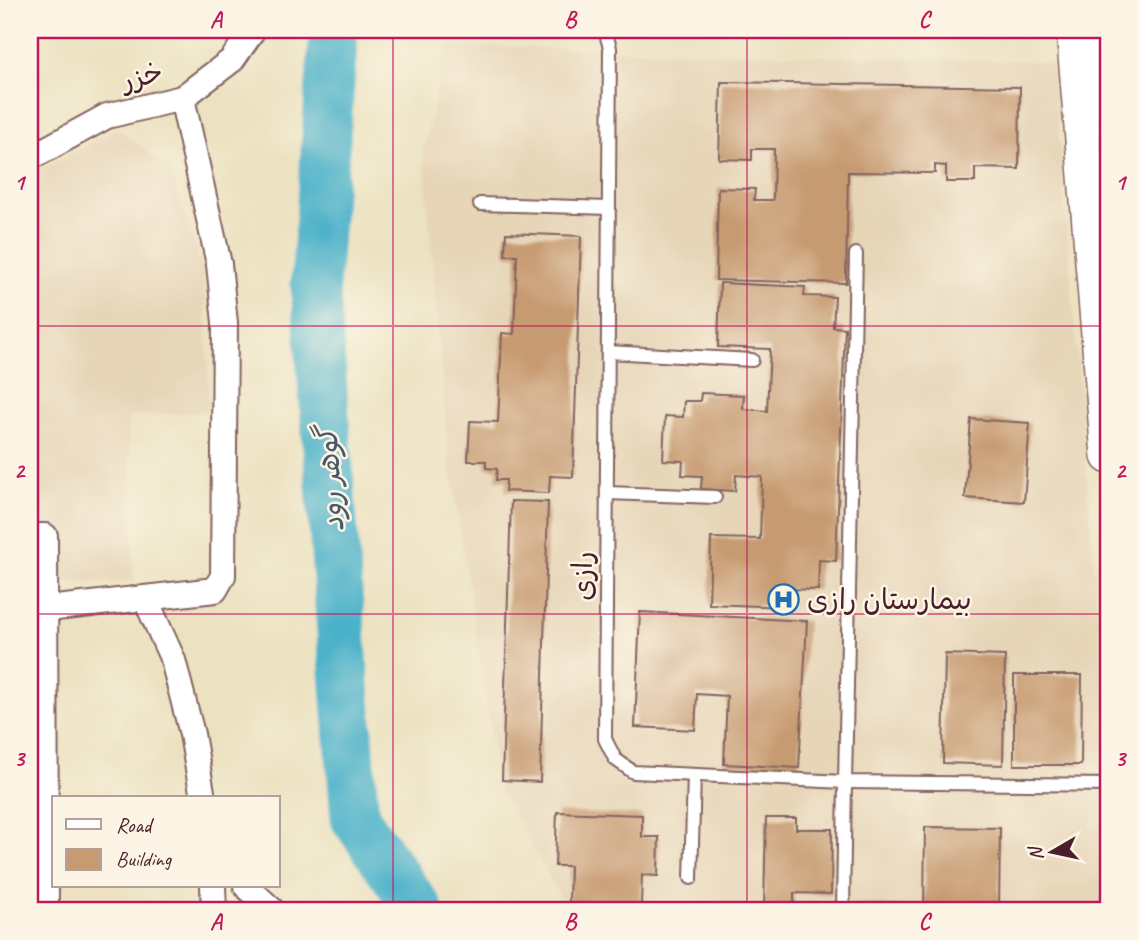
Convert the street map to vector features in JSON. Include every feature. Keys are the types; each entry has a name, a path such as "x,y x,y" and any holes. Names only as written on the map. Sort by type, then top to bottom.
{"main road":[{"path":"1074,30 1109,456"},
{"path":"1109,30 1098,55 1109,186"}],"street":[{"name":"خزر","path":"30,158 107,116 182,97 232,60 253,30"},
{"path":"39,611 215,590 223,576 225,323 219,264 182,97"},
{"path":"30,536 45,536 39,611 46,910"},
{"path":"146,600 173,660 192,734 203,796"},
{"path":"213,888 214,910"},
{"path":"248,888 272,910"}],"lane":[{"name":"رازی","path":"605,30 610,48 606,739 615,759 633,772 845,782 1109,785"},
{"path":"480,204 609,208"},
{"path":"843,910 856,254"},
{"path":"608,352 752,360"},
{"path":"607,494 715,497"},
{"path":"691,878 694,775"}],"shaded area":[{"name":"بیمارستان رازی","path":"447,45 1053,62 1109,747 1109,910 568,910 499,789 448,451 423,150"},
{"path":"117,128 169,169 204,271 210,412 128,416 134,581 55,582 30,527 30,175"}],"building":[{"path":"721,82 1020,87 1019,169 975,168 975,182 946,182 946,166 935,165 935,173 848,172 846,283 716,280 718,188 755,189 754,200 773,200 774,149 752,149 752,160 719,159"},
{"path":"506,233 581,236 573,477 550,476 549,493 505,491 506,480 496,480 497,469 486,468 486,461 468,461 470,421 498,422 502,333 514,334 517,255 505,255"},
{"path":"720,283 805,287 804,296 835,297 833,327 845,328 836,561 819,560 818,590 789,589 788,607 709,604 711,538 760,539 762,477 736,475 735,491 701,489 702,476 682,475 683,461 663,460 665,416 683,417 684,401 700,401 701,393 744,395 743,409 767,411 770,349 718,347"},
{"path":"971,419 1030,423 1024,502 965,498"},
{"path":"511,501 548,502 540,782 502,780"},
{"path":"640,612 807,621 799,768 724,764 727,696 697,694 695,730 635,727"},
{"path":"945,654 1005,656 1003,765 943,763"},
{"path":"1014,675 1082,675 1081,765 1014,765"},
{"path":"557,812 642,815 642,837 659,837 658,876 642,875 641,905 569,903 570,866 555,866"},
{"path":"766,818 796,818 796,829 832,829 831,894 794,893 794,908 764,908"},
{"path":"925,827 1000,828 999,910 924,910"},
{"path":"853,904 910,907 909,910 852,910"}],"waterway":[{"name":"گوهر رود","path":"334,30 315,285 355,818 419,910"}],"place":[{"name":"بیمارستان رازی","path":"784,599"}]}
